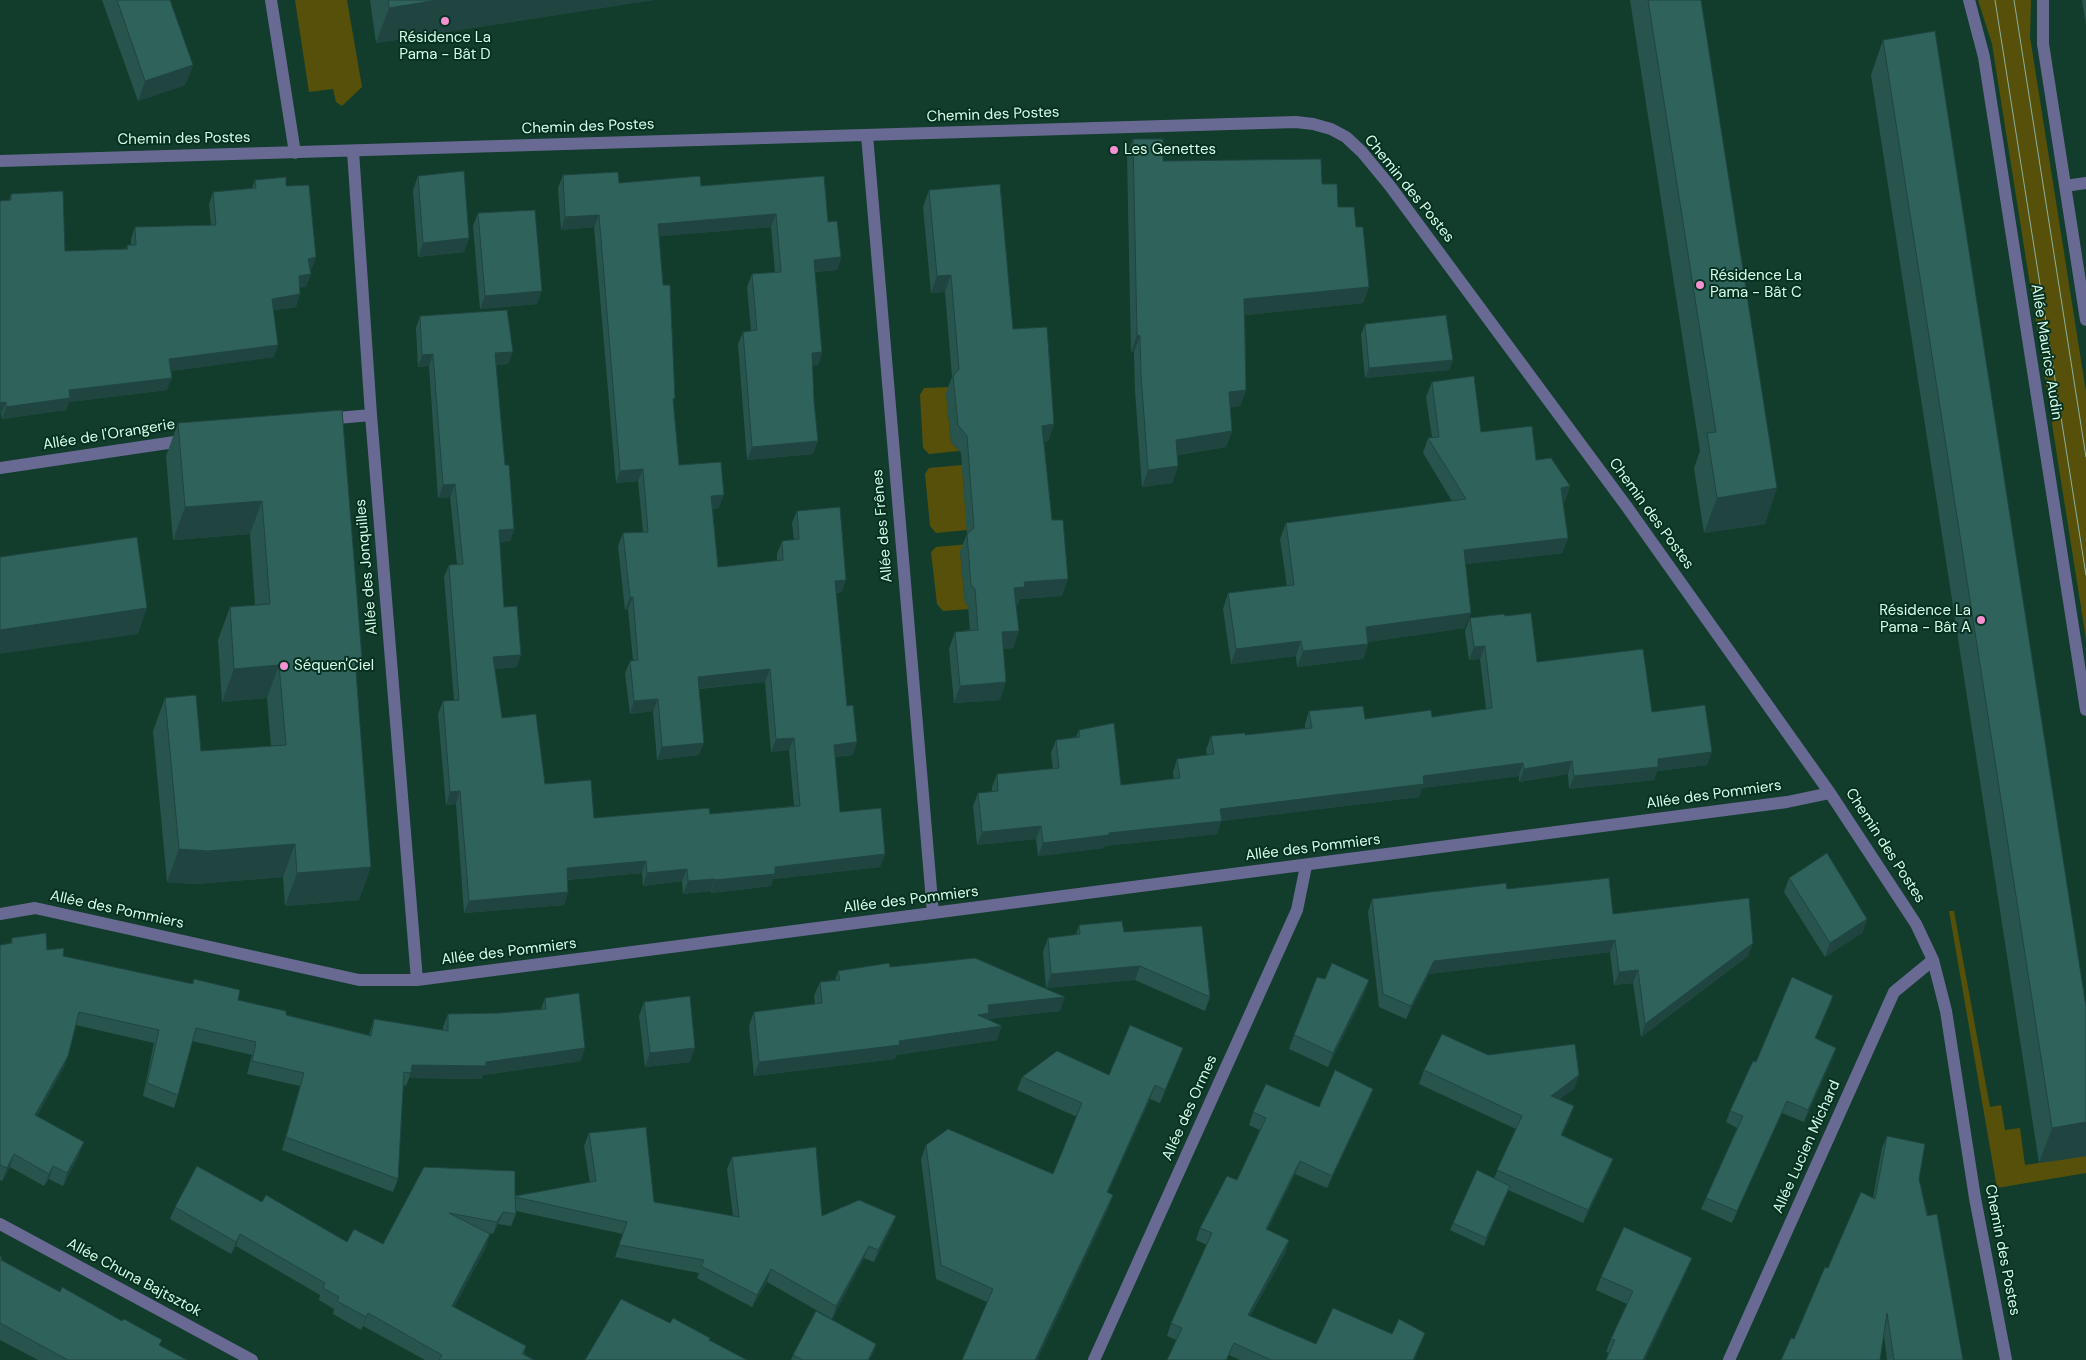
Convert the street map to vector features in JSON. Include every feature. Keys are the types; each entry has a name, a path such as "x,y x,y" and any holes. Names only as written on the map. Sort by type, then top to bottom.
{"street":[{"path":"271,0 295,153"},
{"name":"Allée Maurice Audin","path":"1969,0 1984,57 2086,710"},
{"path":"2043,0 2043,44 2086,320"},
{"name":"Chemin des Postes","path":"0,161 1296,122 1313,124 1346,137 1367,159 1408,210 1627,507 1830,793 1912,918 1932,960 1946,1011 1975,1198 2006,1360"},
{"name":"Allée des Frênes","path":"867,135 933,914"},
{"name":"Allée des Jonquilles","path":"352,151 371,415 417,980"},
{"path":"2065,186 2086,182"},
{"path":"314,421 343,416 371,415"},
{"name":"Allée de l'Orangerie","path":"0,468 198,438"},
{"name":"Allée des Pommiers","path":"0,914 34,908 359,980 417,980 1306,866 1778,803 1830,793"},
{"name":"Allée des Ormes","path":"1094,1360 1297,910 1306,866"},
{"name":"Allée Lucien Michard","path":"1730,1360 1894,992 1932,960"},
{"name":"Allée Chuna Bajtsztok","path":"0,1224 252,1360"}],"shaded area":[{"path":"295,0 347,0 362,87 342,106 336,102 333,89 309,92"},
{"path":"1978,0 2031,0 2030,37 2086,392 2086,639 1992,44"},
{"path":"953,387 946,393 951,442 959,451 929,454 923,448 920,395 924,388"},
{"path":"962,465 967,530 936,533 930,526 925,474 929,468"},
{"path":"969,544 960,551 965,603 971,609 943,611 937,604 931,552 936,547"},
{"path":"1949,911 1954,911 1990,1107 2001,1105 2005,1130 2020,1128 2025,1165 2086,1156 2086,1173 1997,1188"}],"building":[{"path":"117,0 170,0 193,65 145,81"},
{"path":"388,0 438,0 389,8"},
{"name":"Résidence La Pama - Bât C","path":"1648,0 1701,0 1777,488 1717,498 1707,433 1716,432"},
{"name":"Résidence La Pama - Bât A","path":"1935,31 2086,1007 2086,1122 2052,1128 1883,40"},
{"path":"1133,139 1163,139 1163,161 1321,159 1322,184 1337,184 1338,207 1354,207 1356,227 1363,227 1369,287 1244,299 1246,390 1229,392 1232,431 1176,440 1178,466 1148,470 1140,336 1137,335"},
{"path":"464,171 469,238 423,243 418,176"},
{"path":"618,172 619,183 700,176 701,186 824,176 828,222 837,221 841,257 814,260 822,352 812,353 818,441 752,447 743,332 757,330 752,274 781,272 776,214 658,224 663,285 670,285 675,398 673,399 679,465 721,462 724,495 711,496 718,567 783,560 782,541 799,539 797,511 840,507 846,580 835,581 847,706 853,705 857,742 834,745 840,812 881,808 885,854 775,867 775,874 715,880 688,881 687,869 647,873 646,861 567,868 568,892 469,901 460,791 450,792 443,701 459,700 449,565 463,564 455,484 443,485 433,354 422,355 420,316 507,310 513,352 495,353 505,465 509,465 514,529 499,530 504,607 517,606 521,655 493,657 502,718 536,714 545,784 591,780 594,818 709,808 710,814 800,806 794,738 776,739 770,669 698,677 704,743 662,747 658,699 634,701 630,661 638,660 633,597 630,597 623,533 648,532 643,469 620,471 599,215 565,217 563,175"},
{"path":"286,177 286,186 309,185 316,257 308,259 311,274 299,276 300,294 272,299 278,345 169,359 172,378 69,390 70,398 6,407 6,402 0,403 0,201 11,200 11,194 63,191 65,251 128,249 127,245 136,245 135,227 216,225 213,192 256,188 255,180"},
{"path":"1000,184 1013,329 1047,327 1054,424 1042,426 1052,520 1063,520 1068,579 1024,582 1025,587 1014,588 1019,631 1002,632 1006,682 960,686 955,632 978,630 975,589 971,585 967,534 974,528 967,436 958,425 953,376 959,369 951,275 937,276 929,190"},
{"path":"535,210 542,291 485,296 478,213"},
{"path":"1446,315 1453,360 1369,368 1365,324"},
{"path":"1474,376 1481,432 1532,426 1536,460 1551,458 1570,486 1561,488 1568,538 1464,550 1471,613 1366,627 1368,644 1303,651 1301,641 1236,649 1228,593 1294,585 1286,523 1466,499 1428,438 1439,437 1432,382"},
{"name":"Séquen'Ciel","path":"342,410 362,658 355,659 371,867 297,873 295,844 208,851 179,849 165,698 196,695 201,751 286,745 279,665 234,669 230,607 270,604 262,501 185,507 178,423"},
{"path":"137,537 147,608 0,630 0,557"},
{"path":"1531,613 1537,662 1643,649 1652,712 1705,705 1712,752 1658,759 1658,767 1574,776 1572,761 1524,769 1523,763 1423,776 1424,784 1220,809 1222,821 1109,833 1109,835 1043,843 1041,826 982,832 978,793 998,791 997,774 1059,768 1056,740 1080,737 1079,730 1114,723 1121,785 1180,778 1177,759 1214,754 1211,736 1245,733 1245,735 1312,728 1309,711 1363,706 1365,719 1431,710 1432,717 1492,708 1485,646 1474,647 1470,618"},
{"path":"1827,853 1867,919 1830,943 1789,878"},
{"path":"1609,878 1613,914 1749,898 1753,943 1645,1024 1638,970 1619,972 1615,940 1434,961 1411,1006 1383,994 1372,899 1506,883 1507,889"},
{"path":"1122,921 1124,932 1202,926 1210,997 1140,966 1051,974 1048,938 1080,934 1079,925"},
{"path":"46,933 47,950 64,948 63,956 193,984 194,979 240,990 238,1000 286,1011 286,1015 371,1036 374,1019 448,1031 448,1014 499,1013 546,1009 545,998 579,993 585,1048 486,1062 486,1066 412,1065 411,1073 404,1072 398,1179 286,1137 304,1073 252,1061 256,1042 196,1028 178,1095 147,1083 159,1030 79,1012 68,1056 35,1115 84,1142 67,1173 53,1166 49,1174 14,1154 7,1168 0,1165 0,945 12,943 12,938"},
{"path":"975,958 1065,997 988,1005 989,1013 978,1015 1002,1026 899,1041 900,1045 759,1062 754,1012 822,1003 820,982 840,980 838,971 889,963 890,967"},
{"path":"1332,963 1369,980 1333,1053 1294,1035 1317,977 1325,979"},
{"path":"1792,977 1833,996 1815,1038 1836,1048 1808,1110 1787,1101 1737,1211 1706,1198 1743,1116 1730,1111 1753,1061 1756,1062"},
{"path":"690,996 695,1048 650,1053 644,1002"},
{"path":"1130,1025 1183,1048 1165,1090 1155,1085 1107,1192 1113,1195 1035,1360 962,1360 993,1289 941,1265 926,1145 948,1129 1053,1174 1082,1103 1022,1077 1057,1051 1109,1075"},
{"path":"1442,1034 1488,1055 1575,1044 1579,1075 1551,1096 1574,1106 1561,1135 1613,1159 1588,1210 1497,1170 1522,1116 1424,1070"},
{"path":"1335,1070 1373,1089 1332,1176 1300,1161 1266,1229 1289,1240 1248,1315 1316,1344 1333,1308 1392,1334 1399,1319 1425,1333 1413,1360 1271,1360 1234,1343 1226,1360 1167,1360 1182,1328 1171,1323 1212,1233 1200,1228 1227,1176 1237,1180 1266,1118 1253,1112 1266,1084 1319,1107"},
{"path":"646,1127 654,1202 739,1217 732,1157 816,1147 822,1216 859,1200 896,1216 878,1250 869,1246 836,1306 771,1269 757,1295 701,1266 704,1260 619,1245 627,1222 515,1197 516,1214 503,1212 497,1222 449,1213 490,1234 452,1306 526,1346 522,1354 534,1360 439,1360 442,1355 368,1313 366,1317 337,1301 339,1297 323,1288 325,1283 240,1234 236,1242 175,1207 197,1166 262,1202 266,1195 347,1242 354,1229 383,1244 424,1167 515,1171 515,1196 596,1181 589,1133"},
{"path":"1887,1136 1925,1144 1919,1179 1927,1216 1937,1214 1963,1360 1894,1360 1887,1313 1880,1360 1781,1360 1791,1338 1794,1339 1825,1267 1828,1268 1861,1192 1875,1199"},
{"path":"1477,1170 1510,1186 1486,1238 1453,1223"},
{"path":"1624,1227 1692,1258 1643,1360 1606,1360 1615,1340 1611,1339 1633,1291 1601,1277"},
{"path":"0,1256 2,1257 1,1260 60,1292 62,1287 122,1321 124,1319 162,1340 159,1345 187,1360 68,1360 0,1323"},
{"path":"621,1299 670,1323 673,1318 747,1360 585,1360"},
{"path":"816,1311 876,1344 868,1360 803,1360 793,1355"}],"tram line":[{"path":"1995,0 2086,575"},
{"path":"2014,0 2086,457"}],"place":[{"name":"Résidence La Pama - Bât D","path":"445,21"},
{"name":"Les Genettes","path":"1114,150"},
{"name":"Résidence La Pama - Bât C","path":"1700,285"},
{"name":"Résidence La Pama - Bât A","path":"1981,620"},
{"name":"Séquen'Ciel","path":"284,666"}]}
